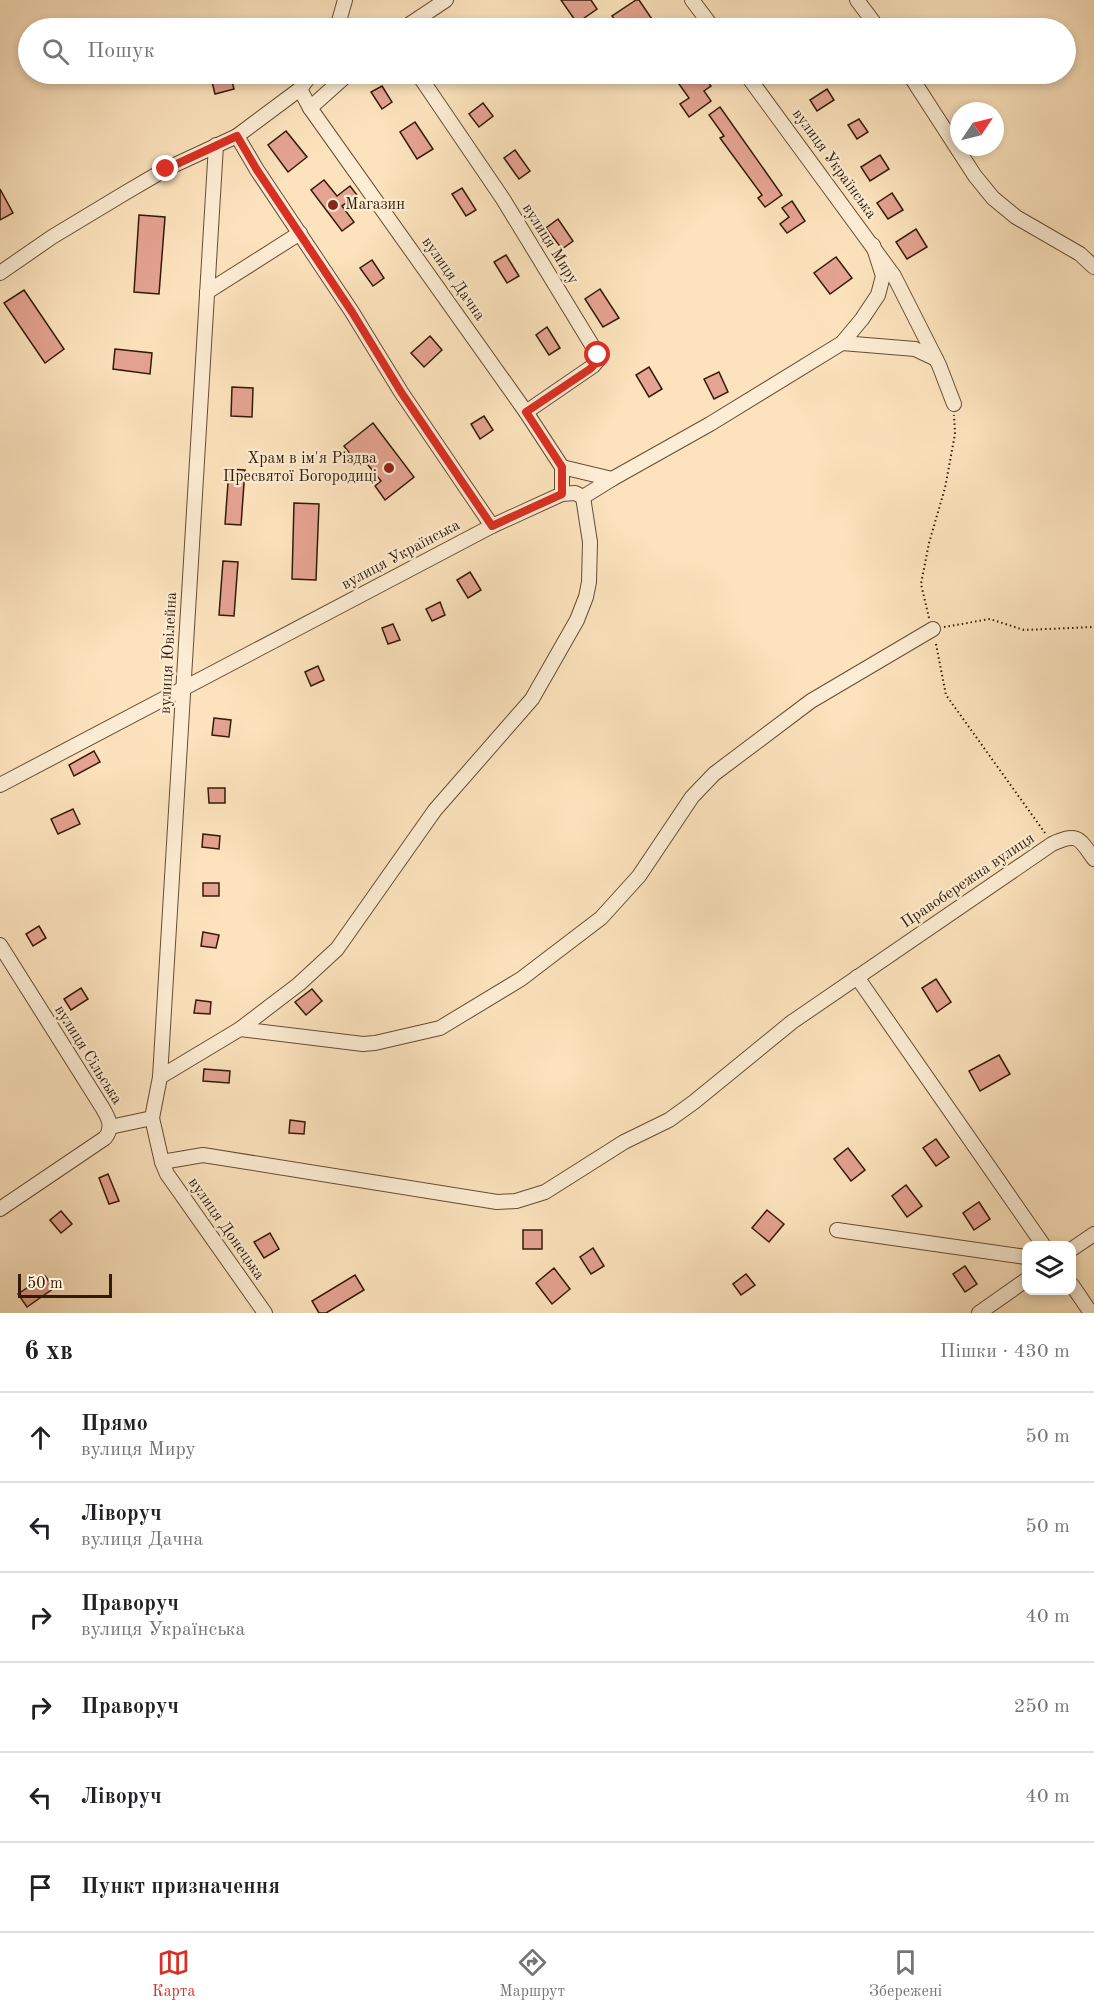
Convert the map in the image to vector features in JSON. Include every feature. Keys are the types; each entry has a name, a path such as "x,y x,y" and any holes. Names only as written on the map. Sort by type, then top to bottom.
{"street":[{"path":"340,18 345,0"},
{"path":"419,18 446,0"},
{"path":"692,0 706,18"},
{"path":"857,0 870,18"},
{"path":"0,273 52,237 124,193 166,169 237,136 304,84"},
{"path":"310,108 337,84"},
{"name":"вулиця Миру","path":"425,84 502,199 598,355 597,362 590,369 526,412"},
{"name":"вулиця Українська","path":"753,84 894,276 936,359 954,404"},
{"path":"915,84 975,176 993,198 1016,217 1080,254 1094,267"},
{"name":"вулиця Дачна","path":"300,89 310,108 526,412 562,467"},
{"path":"237,136 352,312 401,392 492,526"},
{"name":"вулиця Ювілейна","path":"162,1162 152,1118 160,1077 216,145"},
{"path":"207,292 300,233"},
{"name":"вулиця Українська","path":"583,497 842,344 878,295 883,276 873,245"},
{"path":"897,347 921,328"},
{"path":"842,344 915,349 936,359"},
{"path":"160,1077 240,1029 299,984 337,949 435,810 532,699 577,620 589,582 590,542 583,497 575,493 562,494 562,467 612,478"},
{"name":"вулиця Українська","path":"0,785 492,526 562,494"},
{"path":"240,1029 363,1044 440,1028 521,979 601,918 639,876 692,797 714,774 811,701 933,629"},
{"name":"Правобережна вулиця","path":"162,1162 203,1155 497,1202 516,1201 545,1192 624,1142 669,1120 792,1022 1052,844 1073,836 1078,838 1094,859"},
{"name":"вулиця Сільська","path":"0,945 102,1107 108,1117 110,1127 105,1138 0,1209"},
{"path":"857,977 1041,1241"},
{"path":"110,1127 152,1118"},
{"name":"вулиця Донецька","path":"162,1162 167,1174 265,1313"},
{"path":"837,1230 1022,1256"},
{"path":"1076,1246 1094,1234"},
{"path":"979,1313 1022,1283"},
{"path":"1076,1292 1091,1313"}],"path":[{"path":"954,404 956,434 921,584 933,629 946,695 1052,844"},
{"path":"933,629 990,619 1024,630 1094,627"}],"building":[{"path":"561,0 591,0 597,9 584,18 574,18"},
{"path":"639,0 651,18 614,18 612,16"},
{"path":"212,84 233,84 234,89 215,94"},
{"path":"679,84 710,84 711,86 704,91 711,101 689,117 680,104 689,98"},
{"path":"382,86 392,102 382,109 371,92"},
{"path":"827,89 834,100 817,111 810,100"},
{"path":"483,103 493,116 479,127 469,114"},
{"path":"720,107 782,195 765,207 758,198 762,195 720,138 724,136 709,115"},
{"path":"859,119 868,132 857,139 848,125"},
{"path":"415,122 433,149 417,159 400,132"},
{"path":"286,131 307,157 288,172 268,145"},
{"path":"515,150 530,171 519,179 504,158"},
{"path":"880,155 889,169 870,181 861,167"},
{"name":"Магазин","path":"324,180 337,196 350,186 357,195 342,206 354,222 342,231 311,190"},
{"path":"462,188 476,210 466,216 452,194"},
{"path":"0,189 13,213 0,220"},
{"path":"892,193 903,210 888,219 877,203"},
{"path":"792,201 805,221 787,233 780,224 789,217 782,208"},
{"path":"139,215 165,217 159,294 134,292"},
{"path":"558,219 573,241 562,249 546,228"},
{"path":"916,229 927,247 907,259 896,242"},
{"path":"506,255 519,276 507,283 494,262"},
{"path":"836,257 852,278 830,294 814,273"},
{"path":"372,260 384,278 373,286 360,268"},
{"path":"600,289 619,318 603,327 585,299"},
{"path":"24,290 64,349 45,363 4,303"},
{"path":"547,327 560,348 549,355 536,335"},
{"path":"430,336 442,350 424,367 411,353"},
{"path":"115,349 152,353 150,374 113,369"},
{"path":"649,367 662,389 649,397 636,375"},
{"path":"719,372 728,392 714,399 704,379"},
{"path":"232,387 253,388 252,417 231,416"},
{"path":"484,416 493,430 480,439 471,424"},
{"name":"Храм в ім'я Різдва Пресвятої Богородиці","path":"373,423 414,477 385,500 375,486 381,481 360,455 355,460 344,446"},
{"path":"229,469 245,470 241,525 225,524"},
{"path":"294,503 319,504 316,580 292,579"},
{"path":"223,561 238,562 234,616 219,615"},
{"path":"470,572 481,590 468,598 457,580"},
{"path":"440,602 445,615 432,621 426,609"},
{"path":"393,624 400,640 388,644 382,628"},
{"path":"318,666 324,680 311,686 305,672"},
{"path":"214,718 231,720 229,737 212,735"},
{"path":"94,751 100,762 74,776 69,765"},
{"path":"208,788 225,788 225,803 209,803"},
{"path":"73,809 80,824 58,834 51,819"},
{"path":"203,834 220,836 219,849 202,847"},
{"path":"203,883 219,883 219,896 203,896"},
{"path":"39,926 46,938 33,946 26,934"},
{"path":"203,932 219,935 216,948 201,946"},
{"path":"936,979 951,1002 937,1012 922,988"},
{"path":"81,988 88,999 71,1010 64,999"},
{"path":"312,989 322,1001 306,1015 295,1002"},
{"path":"196,1000 211,1002 210,1014 194,1013"},
{"path":"999,1055 1010,1074 980,1091 969,1071"},
{"path":"204,1069 230,1071 229,1083 203,1081"},
{"path":"290,1120 305,1122 304,1134 289,1133"},
{"path":"936,1139 949,1157 936,1166 923,1148"},
{"path":"848,1148 865,1170 851,1181 834,1159"},
{"path":"108,1174 119,1201 109,1204 99,1178"},
{"path":"906,1185 922,1206 907,1217 892,1196"},
{"path":"979,1202 990,1219 974,1230 963,1213"},
{"path":"767,1210 784,1224 769,1242 752,1228"},
{"path":"61,1211 72,1224 61,1233 50,1220"},
{"path":"523,1230 542,1230 542,1249 523,1249"},
{"path":"270,1233 279,1249 264,1258 254,1242"},
{"path":"593,1248 604,1266 591,1274 580,1257"},
{"path":"965,1266 977,1284 965,1292 953,1274"},
{"path":"554,1268 570,1289 552,1304 536,1283"},
{"path":"746,1274 755,1285 741,1295 733,1284"},
{"path":"355,1275 364,1290 326,1313 319,1313 312,1301"},
{"path":"45,1276 54,1288 27,1307 18,1294"}],"place":[{"name":"Магазин","path":"333,205"},
{"name":"Храм в ім'я Різдва Пресвятої Богородиці","path":"389,468"}],"route":[{"path":"166,169 237,136 257,170 352,312 401,392 492,526 562,494 562,467 526,412 590,369 599,359 598,355"}]}
